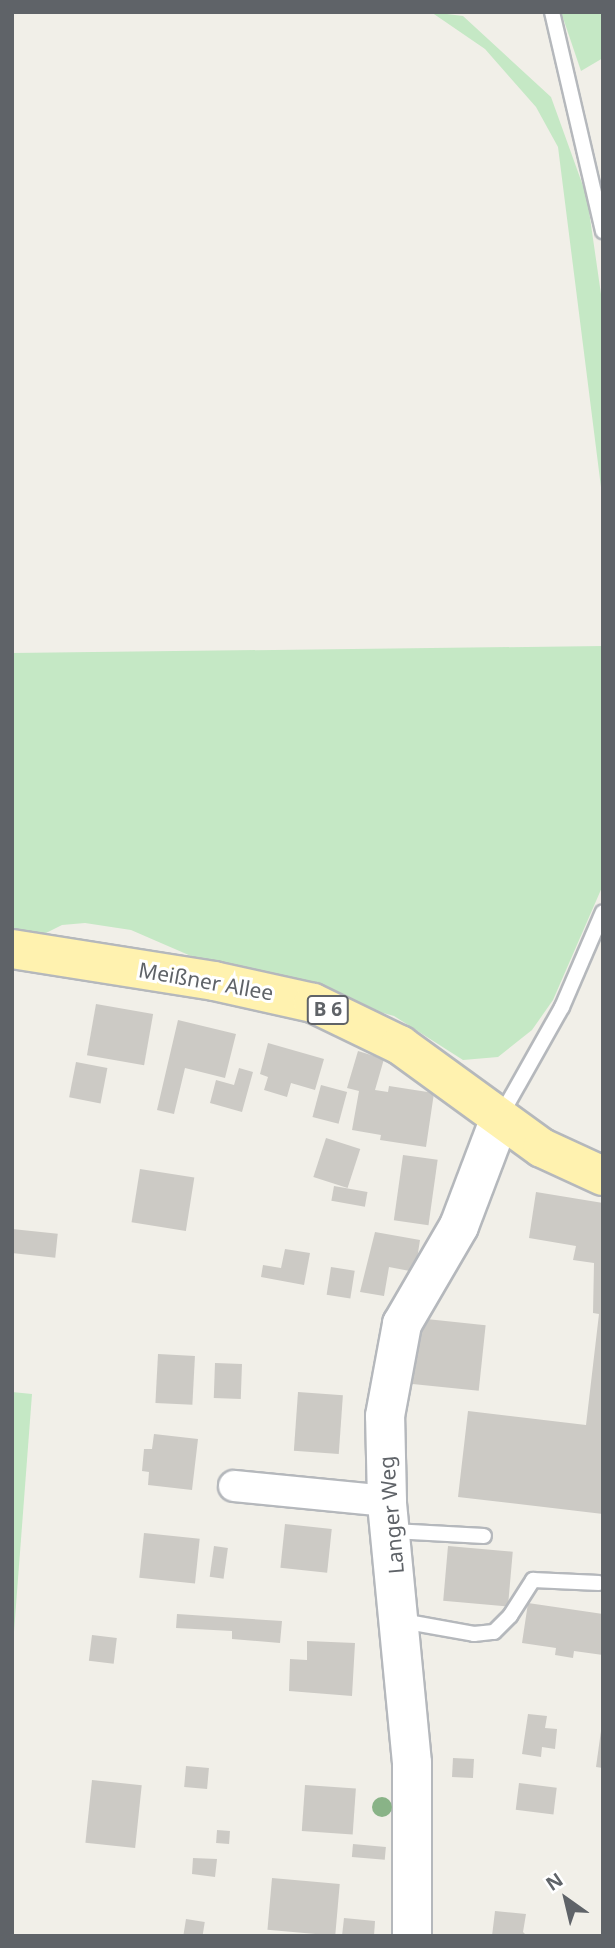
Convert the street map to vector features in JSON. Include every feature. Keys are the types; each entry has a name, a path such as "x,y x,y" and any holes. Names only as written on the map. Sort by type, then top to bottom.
{"main road":[{"name":"Meißner Allee","path":"12,949 214,981 313,1003 400,1045 542,1148 603,1176"}],"street":[{"name":"Langer Weg","path":"412,1936 415,1843 402,1621 390,1516 385,1416 402,1324 459,1226 500,1118"},
{"path":"234,1486 390,1516"}],"lane":[{"path":"552,12 603,231"},
{"path":"500,1118 562,1007 603,912"},
{"path":"390,1516 484,1536"},
{"path":"402,1621 474,1634 494,1632 510,1616 533,1580 598,1583"}],"green space":[{"path":"431,12 463,16 551,97 587,197 603,308 603,503 558,147 536,107 485,49"},
{"path":"561,12 603,12 603,58 581,71"},
{"path":"603,646 603,885 553,1000 532,1030 498,1057 463,1060 394,1016 214,966 131,930 85,923 62,925 44,934 12,929 12,653"},
{"path":"12,1392 32,1394 12,1658"}],"building":[{"path":"96,1004 153,1014 144,1065 87,1055"},
{"path":"178,1020 236,1034 225,1078 185,1068 174,1114 157,1110"},
{"path":"268,1043 324,1059 315,1090 291,1083 287,1097 264,1090 268,1077 260,1074"},
{"path":"358,1051 384,1059 375,1090 388,1092 389,1086 434,1093 426,1147 380,1140 381,1135 352,1130 359,1091 347,1088"},
{"path":"76,1062 107,1068 101,1103 69,1097"},
{"path":"239,1068 253,1072 242,1112 210,1103 216,1080 234,1085"},
{"path":"321,1085 347,1092 339,1124 312,1117"},
{"path":"326,1138 360,1149 348,1188 313,1177"},
{"path":"403,1155 438,1160 428,1225 394,1220"},
{"path":"140,1169 194,1178 186,1231 132,1222"},
{"path":"334,1186 367,1192 365,1207 331,1201"},
{"path":"536,1192 603,1203 603,1514 458,1497 468,1411 586,1425 599,1314 593,1313 594,1263 573,1260 576,1246 529,1238"},
{"path":"12,1229 58,1234 55,1258 12,1253"},
{"path":"375,1232 420,1240 415,1272 389,1267 384,1296 360,1292"},
{"path":"285,1249 310,1253 304,1285 261,1277 263,1265 281,1268"},
{"path":"331,1267 355,1271 350,1298 327,1295"},
{"path":"417,1318 486,1325 479,1391 410,1384"},
{"path":"158,1354 195,1356 192,1405 155,1403"},
{"path":"215,1363 242,1364 241,1399 214,1398"},
{"path":"298,1392 343,1395 339,1454 294,1451"},
{"path":"154,1434 198,1439 192,1490 148,1485 149,1472 142,1471 144,1449 152,1449"},
{"path":"285,1524 332,1529 327,1573 280,1568"},
{"path":"144,1533 200,1539 195,1584 139,1578"},
{"path":"214,1546 228,1548 224,1579 210,1577"},
{"path":"448,1546 513,1552 508,1606 443,1601"},
{"path":"528,1603 603,1614 603,1655 574,1651 573,1658 555,1655 556,1648 522,1643"},
{"path":"177,1614 282,1621 280,1643 232,1639 232,1631 176,1628"},
{"path":"92,1635 117,1638 114,1664 89,1661"},
{"path":"307,1641 355,1643 352,1696 289,1691 290,1659 307,1660"},
{"path":"528,1714 547,1716 545,1728 557,1729 555,1749 542,1747 541,1757 522,1754"},
{"path":"603,1731 603,1768 596,1767"},
{"path":"453,1758 474,1759 473,1778 452,1777"},
{"path":"186,1766 209,1768 207,1789 184,1787"},
{"path":"92,1780 142,1785 135,1848 85,1843"},
{"path":"519,1783 557,1788 553,1814 516,1810"},
{"path":"305,1785 356,1789 353,1834 302,1831"},
{"path":"217,1830 230,1831 229,1844 216,1843"},
{"path":"353,1844 386,1847 385,1860 352,1857"},
{"path":"193,1858 217,1859 215,1877 192,1874"},
{"path":"272,1878 340,1884 335,1936 267,1930"},
{"path":"495,1911 526,1914 523,1932 527,1936 492,1936"},
{"path":"344,1918 375,1921 374,1936 342,1936"},
{"path":"186,1919 205,1922 203,1936 183,1935"}]}
